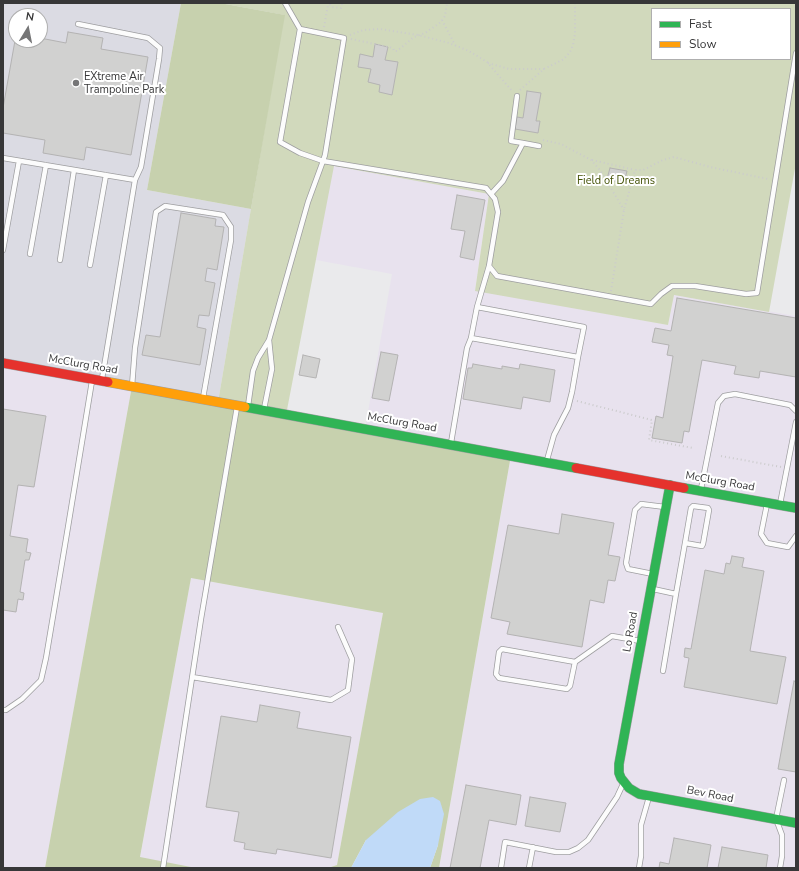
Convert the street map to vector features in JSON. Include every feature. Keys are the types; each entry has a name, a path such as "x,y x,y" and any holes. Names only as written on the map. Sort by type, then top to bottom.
{"street":[{"name":"McClurg Road","path":"3,363 796,508"},
{"name":"Lo Road","path":"623,783 619,773 619,764 670,485"},
{"name":"Bev Road","path":"623,783 632,791 649,796 796,823"}],"lane":[{"path":"285,3 300,29 280,142 300,153 323,161 486,188 495,198 498,212 489,266 477,307 468,348 451,444"},
{"path":"78,24 148,38 160,48 141,167 135,180 102,381"},
{"path":"248,408 254,371 258,358 269,340 308,202 326,155 344,38 300,29"},
{"path":"489,266 497,276 651,304 672,286 695,286 746,294 757,293 796,54"},
{"path":"517,96 511,141 540,146"},
{"path":"492,194 503,181 523,143"},
{"path":"3,158 135,180"},
{"path":"3,250 19,161"},
{"path":"30,254 46,165"},
{"path":"60,260 74,170"},
{"path":"90,265 106,176"},
{"path":"132,386 135,348 156,212 165,206 224,216 232,227 231,240 203,399"},
{"path":"477,307 584,327 568,408 554,435 547,462"},
{"path":"471,338 578,357"},
{"path":"264,410 272,369 269,340"},
{"path":"3,710 6,710 22,699 41,680 68,533 92,379"},
{"path":"701,491 718,403 724,396 734,394 790,405 796,411"},
{"path":"163,868 192,677 237,406"},
{"path":"780,505 796,422"},
{"path":"767,503 761,534 768,543 788,547 796,536"},
{"path":"654,574 628,569 626,563 634,510 641,504 666,507"},
{"path":"663,671 691,508 693,506 708,508 709,510 702,546 685,543"},
{"path":"652,589 676,594"},
{"path":"192,677 331,700 348,690 352,659 338,627"},
{"path":"575,662 502,649 499,652 496,674 499,678 567,689 570,686 575,662 612,636 642,642"},
{"path":"780,868 782,856 782,835 776,820 784,780"},
{"path":"500,868 505,842 556,852 569,852 578,848 588,840 617,797 623,783"},
{"path":"639,868 641,856 641,825 649,796"},
{"path":"529,868 532,848"}],"path":[{"path":"323,34 328,5 330,3 332,7 341,8 342,4"},
{"path":"344,38 393,48 394,51 398,51 418,35 425,33 442,20 445,16 447,3"},
{"path":"344,38 363,30 372,29 418,35 455,45 473,53 487,62 517,96 521,89 544,69 564,59 570,52 575,34 575,3"},
{"path":"442,20 455,45"},
{"path":"487,62 509,68 544,69"},
{"path":"540,146 542,140 561,144 591,160 635,170 643,170 663,160 674,157 710,167 776,180"},
{"path":"591,160 600,170 624,210"},
{"path":"610,296 624,210 635,170"},
{"path":"570,399 652,420 649,440 693,448"},
{"path":"722,456 782,467"}],"shaded area":[{"path":"3,3 181,3 147,190 251,209 218,402 3,363"},
{"path":"333,165 489,194 475,290 668,325 674,295 796,316 796,868 439,868 511,456 365,429 392,274 316,260"},
{"path":"3,363 132,386 45,868 3,868"},
{"path":"191,578 383,613 337,865 328,868 196,868 140,858"}],"green space":[{"path":"181,3 220,3 285,15 251,209 147,190"},
{"name":"Field of Dreams","path":"220,3 796,3 796,163 769,312 674,295 668,325 475,291 489,194 334,166 286,415 218,402 284,15"},
{"path":"132,386 511,455 439,868 430,868 438,845 366,840 351,868 328,868 337,865 383,613 191,578 140,857 196,868 45,868"}],"water":[{"path":"433,797 440,801 444,814 438,845 430,868 351,868 366,840 398,812 420,799"}],"building":[{"name":"EXtreme Air Trampoline Park","path":"68,32 103,38 101,49 148,57 131,155 86,147 84,160 43,153 45,140 3,133 3,108 14,48 48,48 48,40 66,43"},
{"path":"375,44 388,47 385,60 398,62 392,95 379,92 380,85 368,82 371,69 358,67 360,54 373,57"},
{"path":"527,91 541,93 536,121 540,121 538,133 515,129 517,117 523,118"},
{"path":"610,168 627,171 624,183 607,179"},
{"path":"457,195 485,200 474,260 460,257 465,231 451,229"},
{"path":"181,213 216,219 215,226 224,227 217,270 207,268 205,281 215,283 209,316 199,315 197,327 206,329 200,365 142,355 146,335 160,337"},
{"path":"677,298 796,318 796,377 760,371 759,378 734,374 736,366 702,360 689,432 684,431 682,443 652,438 656,416 663,418 673,356 667,355 669,345 652,342 655,328 671,331"},
{"path":"381,352 398,355 389,401 372,398"},
{"path":"303,355 320,359 316,378 299,375"},
{"path":"473,364 502,369 502,366 519,369 520,364 555,370 550,402 523,397 521,409 463,399 468,368 472,368"},
{"path":"3,409 46,416 34,487 18,485 10,536 28,539 26,552 31,553 29,560 25,560 20,592 24,593 23,600 18,599 16,612 3,610"},
{"path":"562,514 614,523 608,555 620,557 615,581 608,580 604,603 590,600 582,647 507,634 510,622 491,618 508,525 559,534"},
{"path":"732,556 744,558 742,567 764,571 750,651 786,657 777,704 684,687 689,658 684,657 685,648 691,649 705,570 724,574 726,563 730,564"},
{"path":"794,681 796,682 796,772 778,769"},
{"path":"260,705 300,712 297,728 351,737 331,858 277,849 276,854 244,849 245,843 234,841 239,812 206,807 221,716 257,722"},
{"path":"466,785 521,795 516,825 489,820 480,868 450,868"},
{"path":"530,797 566,803 560,832 525,826"},
{"path":"674,838 711,845 707,868 659,868 660,862 669,864"},
{"path":"722,847 768,855 766,868 718,868"}],"traffic: fast":[{"path":"245,407 576,468"},
{"path":"670,485 619,764 619,773 629,788 639,794 796,823"},
{"path":"684,488 796,508"}],"traffic: slow":[{"path":"108,382 245,407"}],"traffic: jam":[{"path":"3,363 108,382"},
{"path":"576,468 684,488"}],"place":[{"name":"EXtreme Air Trampoline Park","path":"76,83"}]}
